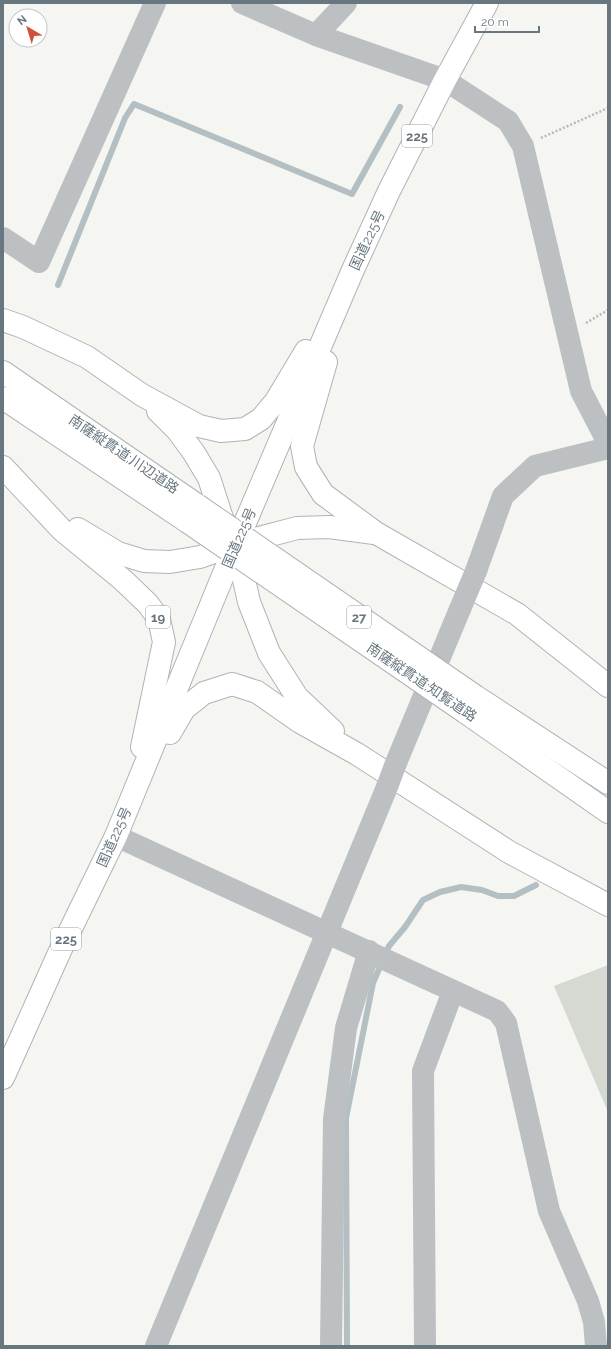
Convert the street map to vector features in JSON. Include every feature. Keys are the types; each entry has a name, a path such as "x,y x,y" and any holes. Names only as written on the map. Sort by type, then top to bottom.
{"highway":[{"name":"国道225号","path":"3,1078 60,951 116,836 352,272 389,191 487,3"},
{"path":"3,320 22,327 87,358 142,395 199,426 221,431 245,429 261,419 276,401 352,272"},
{"path":"352,272 302,446 306,467 323,494 376,533 517,614 608,686"},
{"name":"南薩縦貫道;川辺道路","path":"3,372 192,514"},
{"path":"142,395 178,431 194,453 209,478 222,518 238,545 249,602 269,653 297,697 357,754"},
{"name":"南薩縦貫道;川辺道路","path":"3,398 192,514 238,545"},
{"name":"19","path":"3,467 62,530 128,585 148,604 159,619 164,642 131,801"},
{"name":"19","path":"23,487 83,532 118,553 144,561 170,562 200,557 238,545"},
{"path":"238,545 297,528 329,526 376,533"},
{"name":"南薩縦貫道;知覧道路","path":"238,545 470,704 608,812"},
{"path":"131,801 184,709 204,693 232,684 257,692 300,722 357,754 510,852 608,905"},
{"name":"南薩縦貫道;知覧道路","path":"470,704 608,783"}],"street":[{"path":"3,238 39,262 155,3"},
{"path":"242,3 316,35 446,80 508,121 523,146 581,391 608,443"},
{"path":"316,35 346,3"},
{"path":"156,1346 476,571 502,496 535,466 608,448"},
{"path":"116,836 497,1011 506,1023 549,1211 588,1301 594,1322 596,1346"},
{"path":"331,1346 334,1119 346,1028 379,957"},
{"path":"425,1346 423,1071 453,991"}],"path":[{"path":"523,146 608,108"}],"shaded area":[{"path":"608,965 608,1112 554,986"}],"waterway":[{"path":"58,285 125,118 134,104 352,194 400,107"},
{"path":"347,1346 346,1118 373,983 389,946 405,927 423,900 440,892 461,887 482,890 498,896 514,896 536,885"}]}
